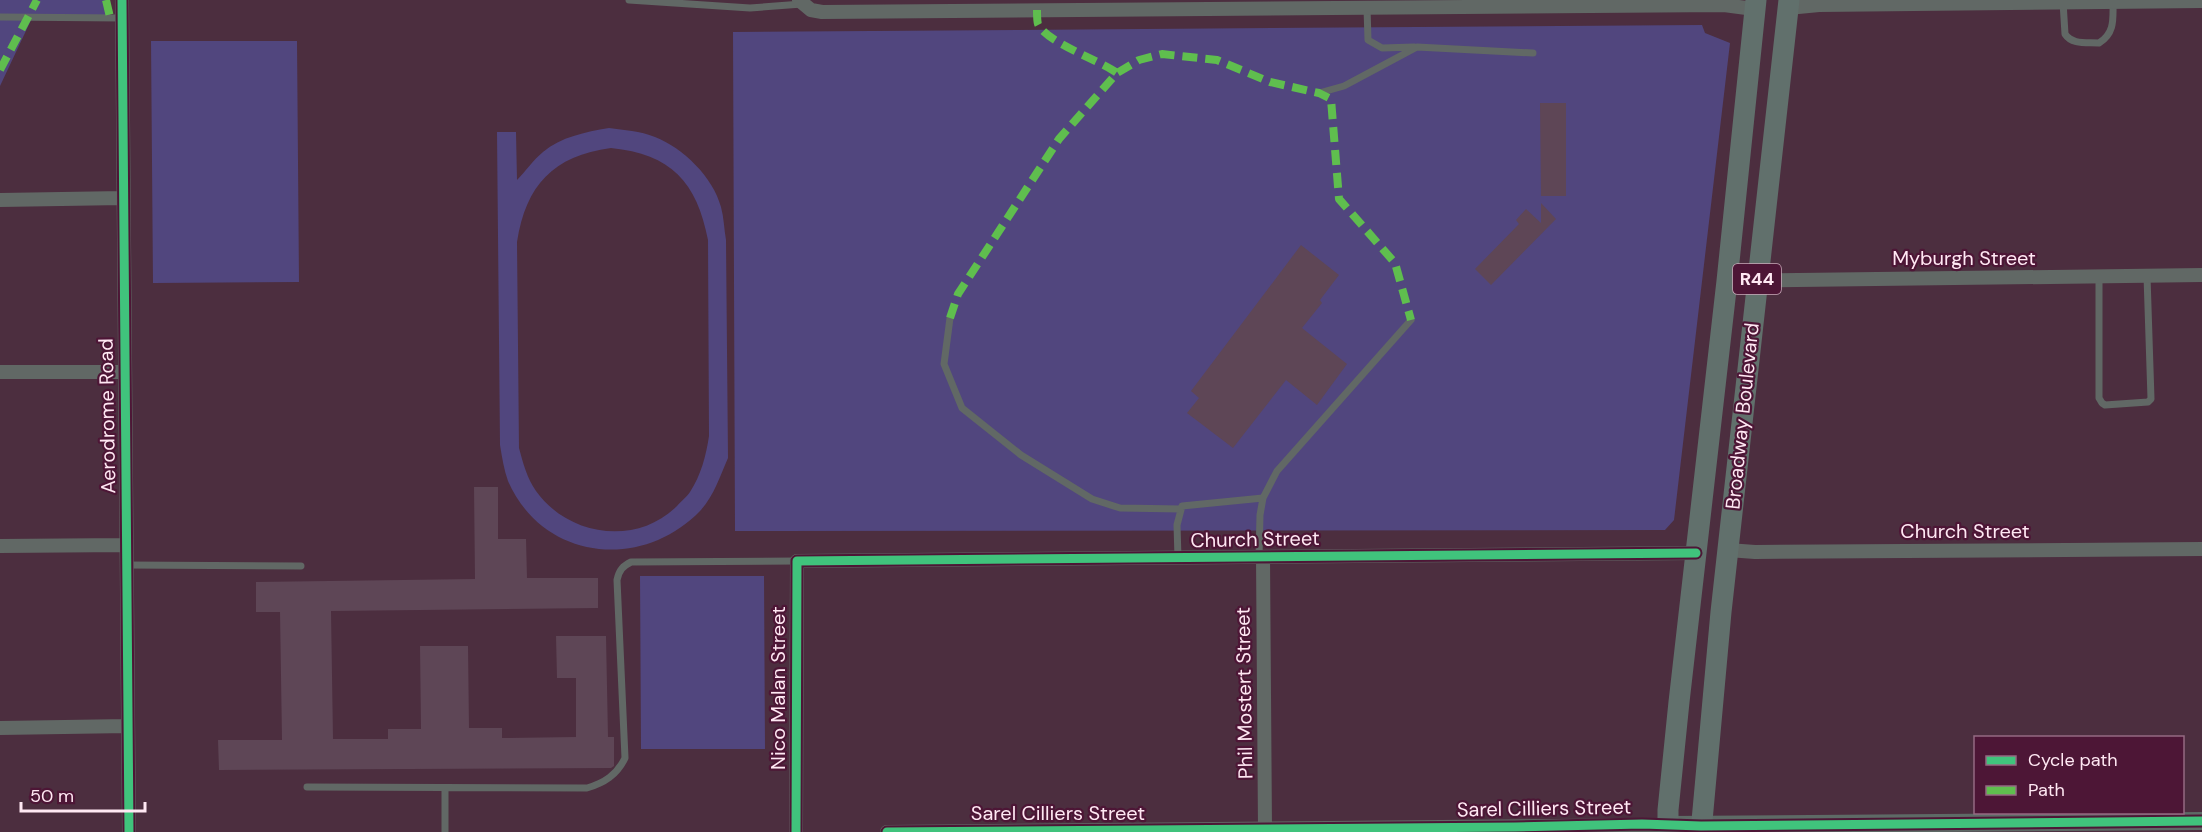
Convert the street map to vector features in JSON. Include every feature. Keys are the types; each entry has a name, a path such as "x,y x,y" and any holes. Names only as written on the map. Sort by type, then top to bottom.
{"main road":[{"name":"Broadway Boulevard","path":"1701,829 1728,550 1789,4"},
{"name":"Broadway Boulevard","path":"1668,828 1755,5"}],"street":[{"name":"Aerodrome Road","path":"122,0 129,832"},
{"path":"1789,4 2202,1"},
{"path":"800,2 811,10 822,12 1367,8 1454,4 1755,5"},
{"path":"0,201 123,198"},
{"name":"Myburgh Street","path":"1727,281 2202,275"},
{"path":"0,372 125,372"},
{"path":"0,546 126,545"},
{"name":"Church Street","path":"1728,550 1755,552 2202,549"},
{"name":"Church Street","path":"797,561 1696,554"},
{"name":"Phil Mostert Street","path":"1261,557 1265,829"},
{"name":"Nico Malan Street","path":"796,832 797,561"},
{"path":"0,728 128,726"},
{"name":"Sarel Cilliers Street","path":"887,832 2125,827 2202,821"}],"lane":[{"path":"629,0 750,8 800,2"},
{"path":"2063,2 2067,38 2073,42 2099,43 2114,24 2113,1"},
{"path":"1367,8 1368,39 1382,48 1417,47 1533,52"},
{"path":"0,16 122,18"},
{"path":"1319,93 1344,86 1417,47"},
{"path":"2099,276 2099,398 2105,405 2148,402 2151,399 2147,276"},
{"path":"950,318 944,364 962,408 1021,455 1092,499 1120,508 1181,509"},
{"path":"1261,557 1259,522 1263,498 1277,471 1411,320"},
{"path":"1178,558 1178,525 1181,509 1185,505 1263,498"},
{"path":"307,787 587,788 600,784 621,766 625,758 618,572 631,562 797,561"},
{"path":"126,566 301,566"},
{"path":"445,788 446,832"}],"shaded area":[{"path":"0,0 110,0 110,17 32,18 0,86"},
{"path":"1702,25 1705,33 1730,43 1674,520 1665,530 735,531 733,32"},
{"path":"151,41 297,41 299,282 153,283"},
{"path":"609,128 649,135 666,142 696,165 717,196 722,211 726,240 728,458 713,492 700,511 677,530 650,543 623,549 595,548 569,541 545,528 524,508 508,481 500,445 497,132 516,132 517,180 536,158 558,142","holes":["611,148 632,151 665,164 678,174 697,202 703,220 708,240 709,436 705,458 697,479 689,494 677,506 661,519 643,527 624,531 604,531 585,527 566,518 550,506 533,486 522,459 519,448 517,242 527,204 535,189 558,166 591,152"]},
{"path":"640,576 764,576 765,749 641,749"}],"building":[{"path":"1540,103 1566,103 1566,196 1541,196"},
{"path":"1541,203 1556,219 1491,285 1475,269 1519,224 1516,220 1526,209 1541,223"},
{"path":"1301,245 1339,275 1320,300 1322,303 1302,328 1347,364 1317,405 1286,380 1233,448 1187,413 1199,398 1191,391"},
{"path":"474,487 498,487 498,539 526,539 527,578 598,578 598,608 331,611 333,739 388,739 388,729 421,729 420,646 468,646 469,728 502,728 502,738 576,737 576,678 557,678 556,636 606,636 608,737 614,737 614,766 611,768 219,770 218,740 282,740 280,612 256,612 256,582 475,579"}],"marked path":[{"path":"0,70 37,0"},
{"path":"106,0 110,17"},
{"path":"1037,10 1038,24 1043,31 1062,44 1117,73"},
{"path":"950,318 958,294 1059,139 1117,73 1139,60 1162,54 1217,60 1270,82 1319,93 1331,99 1339,199 1395,263 1411,320"}],"cycle path":[{"path":"122,0 129,832"},
{"path":"796,832 797,561 1696,553"},
{"path":"887,832 2202,821"}]}
